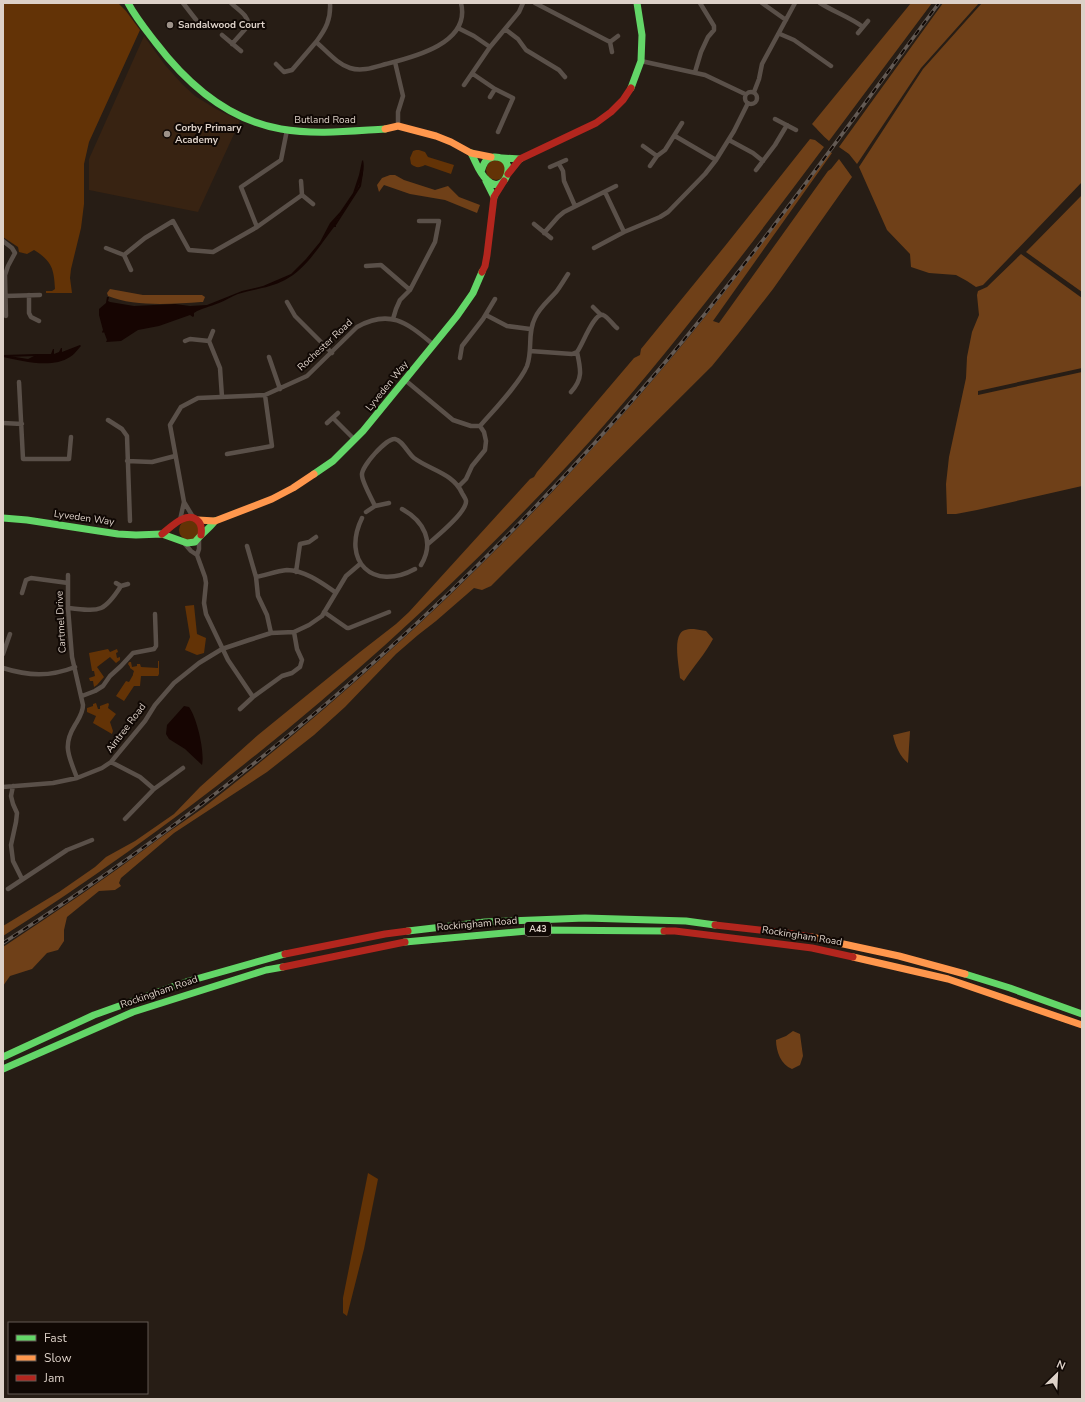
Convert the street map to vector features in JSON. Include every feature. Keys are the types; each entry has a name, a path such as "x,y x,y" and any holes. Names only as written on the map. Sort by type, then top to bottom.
{"main road":[{"name":"Butland Road","path":"128,3 170,62 183,76 198,90 239,115 258,123 287,130 372,130 388,129 398,126 436,136 471,153 491,157"},
{"path":"486,181 492,184 497,184 504,181 520,159 589,126 611,112 623,100 631,87 641,61 642,35 637,3"},
{"path":"471,153 494,198"},
{"path":"482,172 483,164 491,157 520,159"},
{"path":"502,158 508,164 508,174"},
{"name":"Lyveden Way","path":"162,534 188,516 196,519 215,521 272,499 293,488 333,461 354,440 466,305 481,277 488,255 494,198 504,181"},
{"name":"Lyveden Way","path":"3,518 136,535 162,534 181,541"},
{"path":"178,522 175,532 181,541 191,543 200,537 201,526 196,519"},
{"name":"Lyveden Way","path":"200,537 215,521"},
{"name":"Rockingham Road","path":"3,1057 98,1014 175,985 244,965 359,938 448,926 526,920 607,918 675,920 746,927 806,936 884,952 946,967 1014,988 1082,1014"},
{"name":"Rockingham Road","path":"3,1069 58,1042 127,1014 186,993 248,974 363,948 451,936 527,930 606,928 672,931 744,937 820,949 944,977 1011,998 1082,1025"}],"street":[{"path":"182,3 197,21"},
{"path":"230,3 247,18 249,22 248,26 232,44"},
{"path":"276,64 284,72 292,70 316,42 327,26 330,15 330,3"},
{"path":"316,42 341,64 351,68 360,70 395,62 434,49 444,43 458,28 461,18 461,3"},
{"path":"464,86 490,47 519,12 523,3"},
{"path":"535,3 610,42"},
{"path":"695,72 701,52 708,37 714,30 714,26 700,3"},
{"path":"762,3 786,20"},
{"path":"748,104 756,101 757,95 754,92 762,64 780,34 795,3"},
{"path":"821,3 834,12 854,20 863,27"},
{"path":"858,33 868,21"},
{"path":"458,28 474,36 490,47"},
{"path":"505,29 518,39 526,50 559,70 565,76"},
{"path":"780,34 794,40 831,66"},
{"path":"222,35 241,51"},
{"path":"610,42 618,36"},
{"path":"610,42 612,52"},
{"path":"641,61 695,72 727,84 745,94"},
{"path":"395,62 403,96 398,112 398,126"},
{"path":"473,74 495,89 513,98 498,132"},
{"path":"490,97 495,89"},
{"path":"745,94 750,91 754,92"},
{"path":"745,94 744,99 748,104"},
{"path":"594,248 624,232 660,217 668,212 706,174 729,140 748,104"},
{"path":"776,119 796,130"},
{"path":"650,166 657,156 665,150 682,123"},
{"path":"756,170 775,145 787,125"},
{"path":"257,227 241,187 281,160 287,130"},
{"path":"675,136 716,160"},
{"path":"729,140 753,153 763,161"},
{"path":"643,146 657,156"},
{"path":"550,167 566,160"},
{"path":"559,164 564,181 575,206"},
{"path":"301,181 302,195 313,204"},
{"path":"544,233 558,217 575,206 616,186"},
{"path":"605,192 624,232"},
{"path":"124,255 145,238 173,221 189,250 213,252 257,227 302,195"},
{"path":"393,319 400,300 410,290 435,242 439,221 419,221"},
{"path":"534,224 551,238"},
{"path":"3,241 12,248 15,253 6,271 6,316"},
{"path":"106,248 124,255 131,270"},
{"path":"366,266 381,265 410,290"},
{"path":"480,426 522,376 527,365 530,351 530,329 535,317 568,274"},
{"path":"29,295 29,313 31,317 38,321"},
{"path":"5,296 40,295"},
{"path":"460,358 462,346 486,315 495,299"},
{"path":"287,302 295,316 332,353"},
{"path":"593,307 617,328"},
{"path":"486,315 507,326 530,329"},
{"path":"571,392 578,384 580,374 577,352 597,316 601,315"},
{"name":"Rochester Road","path":"196,519 184,502 170,425 181,407 198,398 265,395 280,389 307,376 332,353 357,326 366,322 379,319 393,319 408,325 434,345"},
{"path":"213,331 209,341 220,368 222,397"},
{"path":"185,341 190,339 209,341"},
{"path":"530,351 572,354 577,352"},
{"path":"269,358 280,389"},
{"path":"405,380 453,420 467,425 480,426"},
{"path":"19,382 23,460 70,459 71,437"},
{"path":"227,454 272,446 265,395"},
{"path":"327,423 338,413"},
{"path":"333,418 354,440"},
{"path":"108,420 122,429 127,436 130,521"},
{"path":"3,423 22,424"},
{"path":"459,486 466,479 472,466 485,450 486,441 484,432 480,426"},
{"path":"375,506 362,476 362,469 388,440 398,440 416,459 440,471 459,486 466,502 465,507 451,523 428,544"},
{"path":"127,461 152,462 175,456"},
{"name":"Rochester Road","path":"178,522 184,502"},
{"path":"366,512 375,506 389,503"},
{"path":"402,508 412,514 424,529 428,544 424,560 421,565"},
{"path":"362,518 357,529 355,541 356,552 360,564 373,574 385,577 398,576 415,569"},
{"path":"200,537 197,555 206,583 204,603 206,614 228,660 253,697"},
{"path":"296,572 300,544 309,542 316,538"},
{"path":"181,541 197,555"},
{"path":"247,546 256,577 258,596 266,615 271,633"},
{"path":"240,709 253,697 282,676 296,671 300,667 302,660 297,649 294,632 302,630 316,621 324,612 346,576 360,564"},
{"path":"256,577 286,570 311,578 335,592"},
{"name":"Cartmel Drive","path":"68,575 68,608 72,657 82,696 83,711 71,732 67,747 77,778"},
{"path":"22,593 26,580 31,578 68,583"},
{"path":"68,608 98,610 104,607 113,598 118,585 128,584"},
{"path":"324,612 346,628 389,612"},
{"path":"82,696 103,686 110,676 133,653 154,649 156,646 155,614"},
{"name":"Aintree Road","path":"3,787 52,783 77,778 95,772 111,762 145,721 155,704 174,683 198,663 222,649 271,633 294,632"},
{"path":"3,654 10,634"},
{"path":"3,668 23,674 41,675 61,672 75,667"},
{"path":"111,762 140,777 154,788"},
{"path":"125,819 154,788 183,768"},
{"path":"14,786 11,796 17,813 11,845 13,861 22,879"},
{"path":"8,889 67,850 92,840"}],"shaded area":[{"path":"3,3 118,3 140,30 89,142 84,164 84,204 81,228 71,269 70,278 72,293 46,293 46,291 52,291 55,289 53,271 45,258 34,250 27,254 19,252 18,247 3,237"},
{"path":"911,3 932,3 829,141 812,124"},
{"path":"943,3 979,3 921,68 857,164 849,154 839,147"},
{"path":"982,3 1082,3 1082,182 983,285 976,287 956,275 929,273 911,267 910,254 887,230 859,167 923,69"},
{"name":"Corby Primary Academy","path":"144,36 165,65 195,96 240,121 198,212 89,190 89,159"},
{"path":"810,139 815,140 824,147 681,333 591,440 525,510 457,578 314,708 239,769 162,827 83,883 3,936 3,926 59,892 95,867 106,857 135,841 174,814 200,787 258,735 409,612 530,479 534,477 634,358 640,355 641,349"},
{"path":"416,150 425,152 428,157 454,165 451,174 425,165 416,167 411,164 410,158 413,151"},
{"path":"830,152 832,153 713,321 719,323 828,171 839,159 852,177 773,289 712,366 491,586 482,590 474,588 396,654 345,707 314,735 267,772 174,833 121,878 119,883 121,886 115,890 99,891 67,917 64,930 64,941 58,950 47,953 32,969 10,976 3,986 3,947 82,894 203,808 253,768 351,686 445,600 491,555 579,463 674,355 752,257"},
{"path":"363,160 364,168 359,184 336,222 336,227 334,227 300,270 293,275 274,285 238,294 194,313 193,317 190,315 159,326 138,330 121,341 106,342 107,340 104,332 102,332 103,330 99,309 106,303 107,297 109,297 108,301 110,302 134,306 175,304 190,306 207,305 242,291 263,286 291,274 320,242 330,223 340,212 353,193"},
{"path":"496,160 503,163 506,170 503,177 496,180 489,177 486,170 489,163"},
{"path":"395,175 404,180 435,190 448,186 459,197 480,205 477,213 445,200 410,194 384,185 379,192 377,185 382,178"},
{"path":"1082,195 1082,292 1026,252"},
{"path":"1021,254 1082,298 1082,368 978,391 978,395 1082,372 1082,486 977,510 947,514 946,484 949,457 966,378 967,357 972,332 979,315 978,291 987,287"},
{"path":"110,289 143,295 202,295 205,297 203,302 166,304 141,303 130,302 108,296 107,293"},
{"path":"80,345 81,346 74,354 63,361 55,363 37,363 3,357 3,355 28,359 38,354 51,354 53,349 54,354 59,352 61,348 62,352"},
{"path":"189,520 196,523 199,530 196,537 189,540 182,537 179,530 182,523"},
{"path":"194,605 197,634 206,638 204,653 197,655 185,650 190,637 185,606"},
{"path":"694,629 706,631 713,639 684,681 680,678 677,643 680,634 683,631"},
{"path":"108,649 110,652 117,649 117,658 120,657 120,660 116,663 110,657 97,667 104,677 94,687 93,681 90,681 89,678 95,676 94,671 92,671 89,653"},
{"path":"158,661 159,674 158,676 141,676 140,686 134,686 124,701 116,696 126,681 129,682 133,675 134,671 130,668 128,664 129,662 131,662 132,667 140,664 141,667 158,668"},
{"path":"96,703 98,709 100,709 100,706 108,703 108,708 116,714 110,722 113,731 112,734 93,723 96,716 87,712 87,708"},
{"path":"184,706 189,707 195,719 201,744 203,759 202,765 185,749 169,739 166,734 167,725"},
{"path":"910,731 908,763 898,750 893,735"},
{"path":"793,1031 800,1034 803,1056 800,1065 792,1069 782,1061 777,1049 776,1040"},
{"path":"368,1173 378,1179 364,1249 347,1316 343,1313 343,1298"}],"waterway":[{"path":"335,225 360,186 362,173"},
{"path":"3,356 37,355"}],"railway":[{"path":"3,943 94,882 184,818 270,750 354,679 436,605 514,528 590,449 662,366 734,278 939,3"}],"traffic: fast":[{"path":"128,3 145,29 182,73 211,98 244,118 281,129 294,131 333,132 385,129"},
{"path":"631,88 641,61 642,35 637,3"},
{"path":"471,153 482,174 487,180 494,184 499,184 504,180 508,169 502,158 494,157 486,160 481,172"},
{"path":"502,158 520,159"},
{"path":"486,181 494,197"},
{"path":"314,474 333,461 363,431 457,316 473,293 482,272"},
{"path":"3,518 27,520 118,534 162,534 187,543 195,542 215,521"},
{"path":"408,931 485,922 585,918 686,921 715,925"},
{"path":"405,942 538,930 664,931"},
{"path":"3,1057 94,1015 189,981 285,954"},
{"path":"3,1069 133,1012 266,970 283,967"},
{"path":"965,974 1010,988 1082,1014"}],"traffic: slow":[{"path":"385,129 398,126 436,136 471,153 491,157"},
{"path":"198,520 215,521 272,499 293,488 314,474"},
{"path":"811,937 899,956 965,974"},
{"path":"853,957 948,979 1082,1025"}],"traffic: jam":[{"path":"508,174 520,159 596,123 611,112 623,100 631,88"},
{"path":"482,272 487,255 494,197 504,181"},
{"path":"162,534 174,524 188,517 193,518 200,523 201,535"},
{"path":"715,925 811,937"},
{"path":"285,954 385,934 408,931"},
{"path":"664,931 675,931 812,948 853,957"},
{"path":"283,967 405,942"}],"place":[{"name":"Sandalwood Court","path":"170,25"},
{"name":"Corby Primary Academy","path":"167,134"}]}
